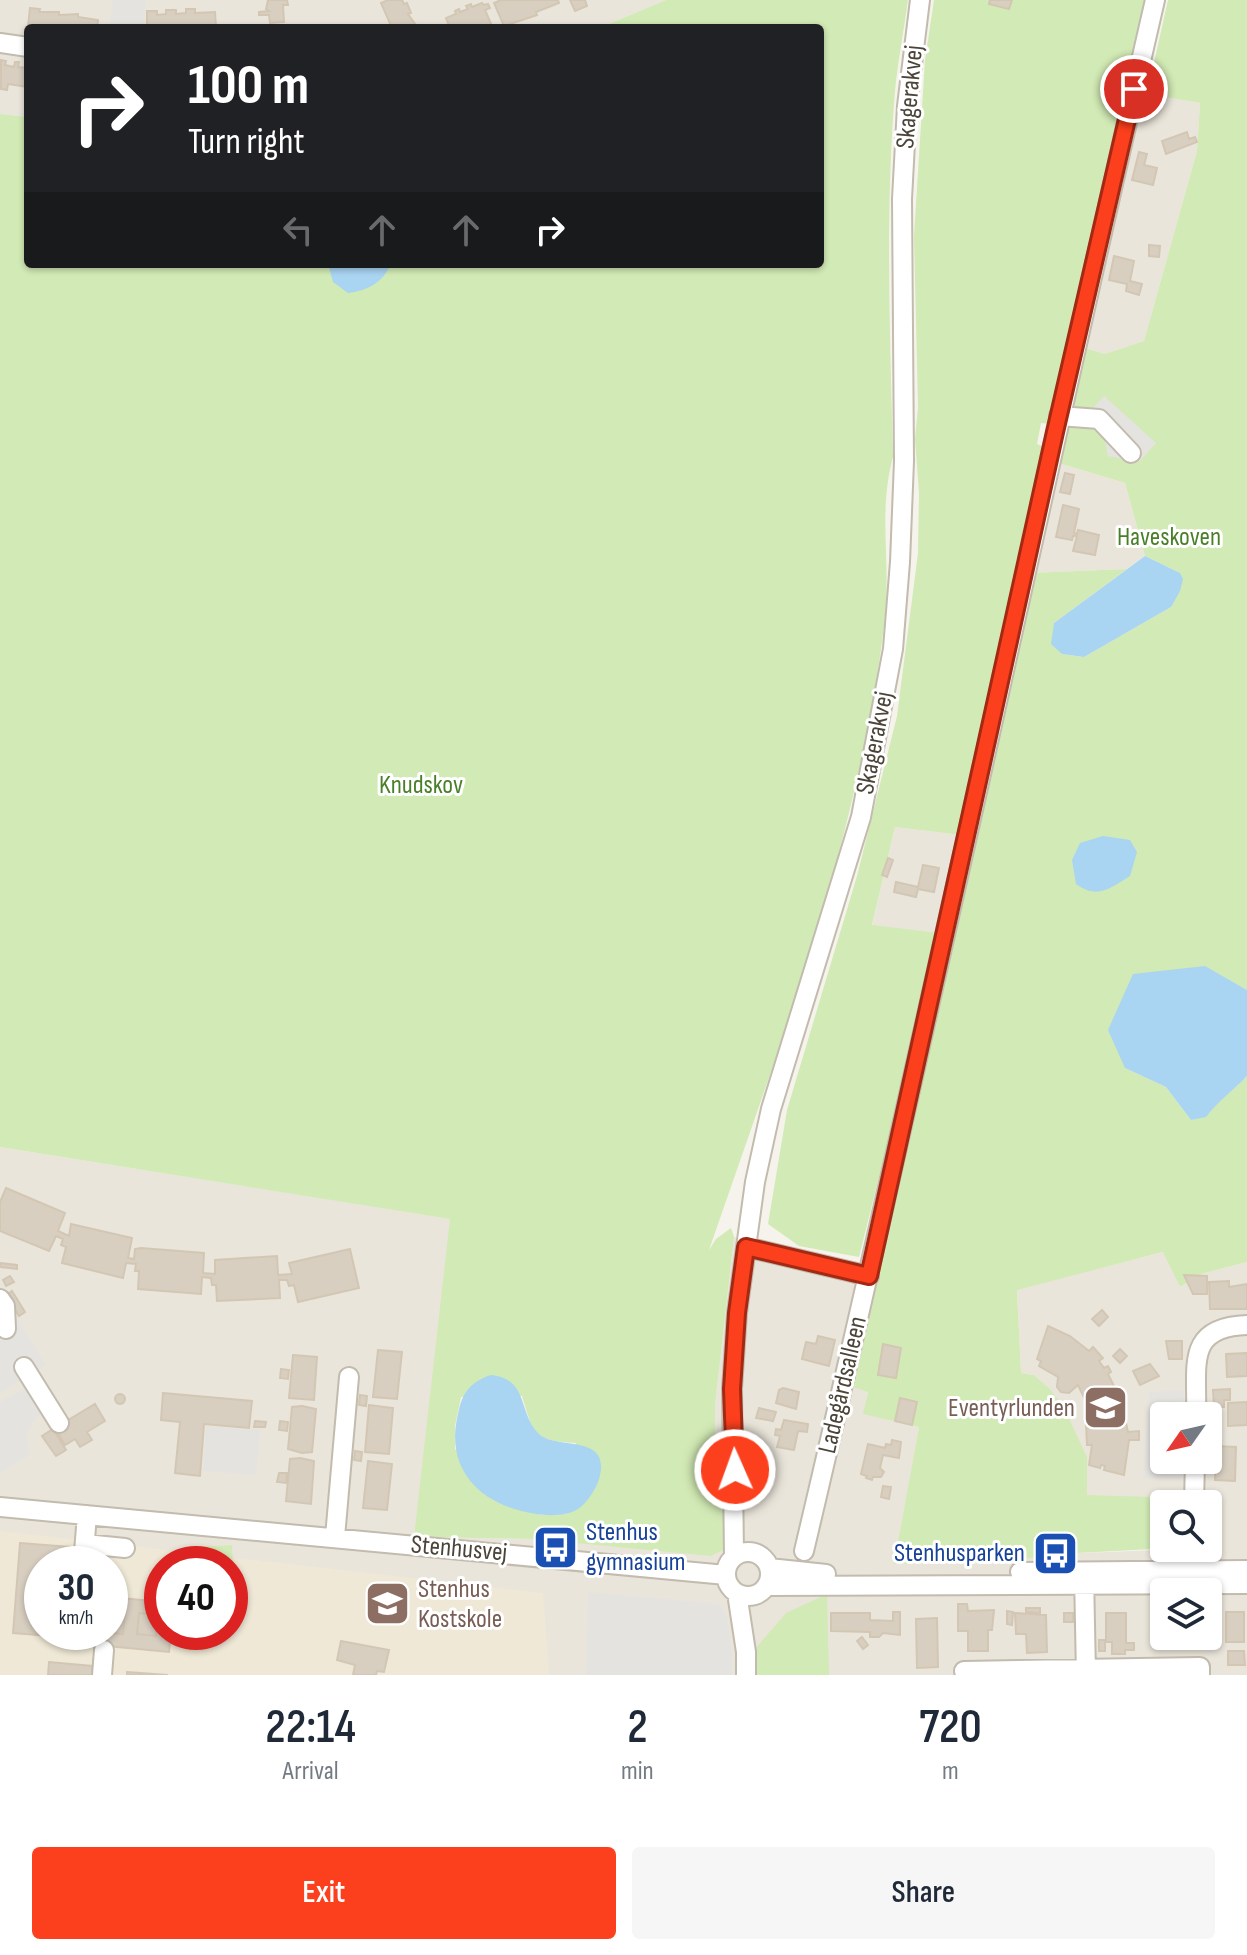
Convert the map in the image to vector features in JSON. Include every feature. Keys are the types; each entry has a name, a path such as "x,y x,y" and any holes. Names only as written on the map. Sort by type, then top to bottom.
{"street":[{"name":"Skagerakvej","path":"743,1554 732,1389 737,1313 755,1182 771,1109 861,817 893,649 904,461 902,199 908,99 920,0"},
{"name":"Ladegårdsalleen","path":"804,1551 869,1276 1059,416 1155,0"},
{"path":"0,43 24,46"},
{"path":"1059,416 1099,419 1131,453"},
{"path":"746,1247 869,1276"},
{"path":"0,1299 5,1306 6,1329"},
{"path":"1193,1402 1198,1353 1204,1339 1212,1331 1225,1326 1247,1325"},
{"path":"24,1367 59,1423"},
{"path":"335,1537 349,1377"},
{"name":"Stenhusvej","path":"0,1507 726,1575"},
{"path":"87,1515 85,1544 105,1546"},
{"path":"743,1662 764,1583 764,1558 743,1554 729,1562 726,1575 729,1586 747,1596 764,1583 820,1573 1027,1572 1144,1584 1167,1591 1198,1591 1224,1584"},
{"path":"1192,1577 1193,1562"},
{"path":"1027,1572 1052,1565 1082,1565 1111,1571 1247,1584"},
{"path":"1144,1584 1247,1570"},
{"path":"764,1583 1084,1578 1111,1571"},
{"path":"1084,1578 1086,1672"},
{"path":"737,1593 743,1662"},
{"path":"102,1675 104,1650"},
{"path":"964,1671 1086,1672 1200,1667 1200,1675"}],"shaded area":[{"path":"0,0 666,0 609,24 24,24 24,117 0,114"},
{"path":"112,0 146,0 144,24 110,24"},
{"path":"1136,92 1200,103 1197,151 1144,341 1105,354 1081,347"},
{"path":"1104,396 1156,443 1139,462 1108,456 1102,425 1091,422 1094,407"},
{"path":"1055,462 1125,483 1145,556 1127,569 1030,573"},
{"path":"895,827 961,835 940,933 872,926"},
{"path":"0,1147 451,1219 415,1537 534,1539 727,1503 715,1460 715,1405 734,1237 875,1271 864,1413 919,1427 895,1563 1012,1561 1057,1554 1150,1550 1150,1562 1222,1562 1222,1490 1150,1490 1150,1497 1086,1496 1087,1457 1050,1389 1034,1375 1021,1373 1017,1289 1164,1252 1180,1287 1201,1274 1247,1262 1247,1675 0,1675"},
{"path":"15,1314 46,1365 0,1393 0,1323"},
{"path":"25,1388 42,1414 34,1420 27,1433 29,1455 0,1473 0,1402"},
{"path":"1184,1390 1184,1402 1150,1402 1150,1474 1182,1474 1182,1479 1143,1478 1149,1392"},
{"path":"206,1426 260,1430 256,1475 203,1471"},
{"name":"Stenhus Kostskole","path":"0,1531 144,1547 144,1650 248,1650 248,1559 543,1593 549,1675 0,1675"},
{"path":"588,1592 719,1604 727,1616 732,1675 586,1675"}],"green space":[{"name":"Knudskov","path":"666,0 908,0 895,91 890,182 893,457 886,494 887,583 882,640 858,774 822,912 709,1250 716,1239 731,1228 734,1237 715,1405 715,1459 727,1503 725,1549 711,1556 534,1539 414,1537 450,1219 0,1147 0,114 24,117 24,268 824,268 824,24 609,24","holes":["522,1396 537,1433 551,1440 576,1443 578,1508 565,1514 540,1515 455,1449 455,1426 461,1397"]},
{"path":"934,0 1149,0 1051,424 1041,423 1037,444 1047,448 961,835 895,827 872,925 940,933 859,1257 799,1246 768,1224 787,1110 857,876 897,716 918,553 914,236 925,60"},
{"name":"Haveskoven","path":"1168,0 1247,0 1247,990 1204,966 1125,1068 1166,1087 1191,1120 1206,1116 1247,1076 1247,1262 1201,1274 1180,1287 1163,1252 1017,1290 1021,1373 1034,1375 1050,1389 1064,1408 1087,1457 1087,1495 1150,1497 1150,1549 1057,1554 1012,1561 894,1564 919,1427 863,1414 868,1392 850,1386 1030,573 1127,569 1054,623 1062,654 1084,657 1171,607 1180,573 1145,556 1125,483 1055,462 1081,347 1105,354 1144,341 1197,151 1200,103 1147,94"},
{"path":"827,1594 829,1675 754,1675 754,1650 786,1613"}],"water":[{"path":"329,268 388,268 374,284 362,290 348,293 333,282"},
{"path":"1145,556 1180,573 1183,579 1180,591 1171,607 1084,657 1062,654 1051,644 1054,623"},
{"path":"1103,836 1130,840 1137,852 1130,876 1097,892 1076,884 1072,860 1080,843"},
{"path":"1205,966 1247,990 1247,1076 1206,1117 1191,1120 1166,1087 1125,1068 1108,1030 1133,974"},
{"path":"491,1375 511,1382 517,1389 531,1423 545,1438 590,1448 597,1454 601,1464 599,1479 591,1496 578,1509 552,1515 517,1510 484,1494 462,1469 455,1434 460,1407 472,1385"}],"building":[{"path":"268,0 287,0 288,5 283,5 284,22 270,23 269,15 259,15 259,12 269,11 266,9"},
{"path":"402,0 404,4 407,3 411,13 408,14 415,24 390,24 381,3"},
{"path":"501,0 558,0 559,3 536,12 537,15 503,24 494,3"},
{"path":"570,0 585,0 587,6 575,11"},
{"path":"990,0 1012,0 1009,9 989,4"},
{"path":"471,4 472,7 488,4 490,8 485,10 491,24 448,24 446,18 456,14 455,11 468,9 466,6"},
{"path":"30,8 40,9 39,12 59,12 59,15 78,14 78,17 98,20 98,24 28,24"},
{"path":"186,9 195,9 195,13 215,12 216,24 147,24 147,11 157,11 157,15 166,14 166,10 176,10 176,14 186,13"},
{"path":"1,60 6,61 5,65 14,67 15,62 19,62 18,67 24,68 24,86 8,84 7,90 1,89"},
{"path":"1187,132 1189,139 1195,137 1197,142 1166,154 1162,141"},
{"path":"1139,152 1147,154 1144,165 1157,168 1153,185 1132,180"},
{"path":"1149,245 1160,246 1159,257 1149,256"},
{"path":"1114,256 1134,261 1130,281 1142,284 1139,295 1126,291 1127,284 1109,280"},
{"path":"1065,473 1074,475 1070,494 1060,492"},
{"path":"1063,505 1079,509 1074,533 1077,534 1078,530 1099,535 1095,555 1073,551 1077,536 1073,536 1072,540 1056,537"},
{"path":"888,858 893,860 887,877 882,875"},
{"path":"923,865 939,868 934,892 918,889 916,897 894,892 896,882 918,887"},
{"path":"6,1188 65,1213 58,1231 69,1236 71,1224 132,1238 128,1258 134,1259 135,1249 141,1248 204,1253 203,1273 215,1274 215,1260 277,1256 278,1275 292,1274 289,1263 350,1249 359,1288 298,1302 294,1285 289,1286 287,1280 279,1280 280,1298 217,1301 216,1285 212,1285 211,1278 202,1277 201,1294 138,1289 139,1271 135,1271 136,1264 126,1263 123,1278 62,1263 66,1247 61,1245 63,1239 56,1236 49,1251 0,1231 0,1202"},
{"path":"0,1263 17,1265 17,1269 0,1267"},
{"path":"1184,1275 1207,1276 1207,1294 1193,1294"},
{"path":"10,1276 14,1282 6,1286 3,1280"},
{"path":"1229,1281 1229,1287 1247,1284 1247,1309 1210,1309 1209,1282"},
{"path":"12,1291 25,1312 19,1316 6,1295"},
{"path":"1102,1310 1108,1317 1099,1326 1092,1319"},
{"path":"1048,1326 1070,1336 1089,1351 1093,1347 1103,1358 1099,1361 1104,1368 1108,1366 1111,1372 1108,1374 1121,1400 1128,1432 1139,1431 1139,1440 1129,1440 1124,1475 1104,1470 1105,1466 1089,1465 1092,1445 1087,1445 1086,1424 1090,1423 1089,1419 1100,1417 1095,1404 1089,1408 1078,1385 1069,1393 1061,1392 1057,1387 1058,1377 1039,1366 1041,1361 1037,1359"},
{"path":"818,1336 835,1340 829,1366 802,1359 806,1342 816,1344"},
{"path":"1166,1341 1182,1341 1182,1359 1169,1359"},
{"path":"883,1344 901,1348 896,1378 878,1375"},
{"path":"1120,1349 1127,1356 1120,1363 1113,1356"},
{"path":"378,1350 402,1352 397,1399 373,1397"},
{"path":"1247,1353 1247,1376 1227,1377 1226,1354"},
{"path":"293,1355 317,1357 314,1400 289,1398"},
{"path":"1150,1364 1159,1376 1140,1385 1133,1371"},
{"path":"281,1369 289,1370 288,1379 280,1378"},
{"path":"1230,1389 1230,1400 1224,1400 1224,1407 1222,1402 1214,1402 1213,1390"},
{"path":"779,1390 799,1392 796,1409 776,1403"},
{"path":"163,1393 252,1401 249,1428 204,1424 200,1476 175,1473 180,1422 161,1420"},
{"path":"120,1394 125,1399 120,1404 115,1399"},
{"path":"360,1395 367,1396 366,1406 359,1405"},
{"path":"900,1398 917,1402 912,1425 895,1421"},
{"path":"1247,1402 1247,1425 1228,1426 1228,1403"},
{"path":"95,1404 105,1421 87,1432 92,1440 80,1447 75,1439 65,1445 55,1428"},
{"path":"369,1405 393,1408 389,1454 365,1452"},
{"path":"292,1407 316,1409 312,1452 288,1449"},
{"path":"759,1408 776,1412 773,1421 756,1418"},
{"path":"784,1420 808,1424 807,1432 798,1431 794,1450 777,1447 780,1436 775,1435 776,1429 781,1430"},
{"path":"255,1421 266,1422 265,1427 254,1427"},
{"path":"280,1421 288,1422 287,1431 279,1430"},
{"path":"53,1429 66,1450 56,1456 42,1436"},
{"path":"892,1440 901,1442 899,1458 883,1455 880,1468 884,1472 881,1477 866,1478 861,1474 868,1444 885,1448 886,1444 891,1445"},
{"path":"1222,1446 1236,1447 1235,1481 1215,1480 1215,1474 1222,1474"},
{"path":"355,1451 362,1452 361,1461 354,1460"},
{"path":"290,1459 314,1461 311,1504 286,1501"},
{"path":"368,1461 392,1464 387,1510 363,1508"},
{"path":"279,1473 287,1473 286,1483 277,1482"},
{"path":"883,1486 891,1487 889,1499 881,1497"},
{"path":"20,1543 58,1546 24,1546 24,1634 13,1633"},
{"path":"128,1599 144,1600 144,1614 139,1613 137,1634 144,1635 144,1650 128,1648"},
{"path":"958,1604 967,1604 968,1611 994,1610 992,1630 988,1630 988,1651 968,1651 968,1631 958,1631"},
{"path":"1026,1608 1040,1608 1040,1613 1026,1612"},
{"path":"1007,1611 1013,1612 1012,1625 1007,1624"},
{"path":"893,1612 900,1612 900,1635 883,1633 879,1637 870,1637 870,1632 831,1631 831,1613 870,1613 870,1620 893,1621"},
{"path":"1226,1612 1244,1612 1244,1642 1226,1642"},
{"path":"139,1613 144,1614 144,1635 137,1634"},
{"path":"1015,1613 1046,1615 1047,1652 1027,1653 1026,1634 1016,1634"},
{"path":"1064,1613 1073,1613 1073,1622 1064,1622"},
{"path":"1106,1613 1126,1613 1126,1643 1134,1643 1134,1650 1112,1654 1112,1642 1106,1642"},
{"path":"937,1618 938,1667 917,1668 916,1619"},
{"path":"862,1637 868,1645 863,1649 857,1641"},
{"path":"1099,1640 1105,1640 1105,1651 1099,1651"},
{"path":"341,1641 389,1650 384,1672 353,1675 355,1665 337,1660"},
{"path":"1228,1651 1244,1651 1245,1665 1228,1665"},
{"path":"49,1662 92,1666 92,1675 48,1675"},
{"path":"127,1672 168,1675 127,1675"}],"place":[{"name":"Eventyrlunden","path":"1106,1408"},
{"name":"Stenhus gymnasium","path":"555,1547"},
{"name":"Stenhusparken","path":"1056,1553"},
{"name":"Stenhus Kostskole","path":"387,1604"}],"route":[{"path":"735,1470 732,1389 737,1313 746,1247 869,1276 1134,89"}]}
